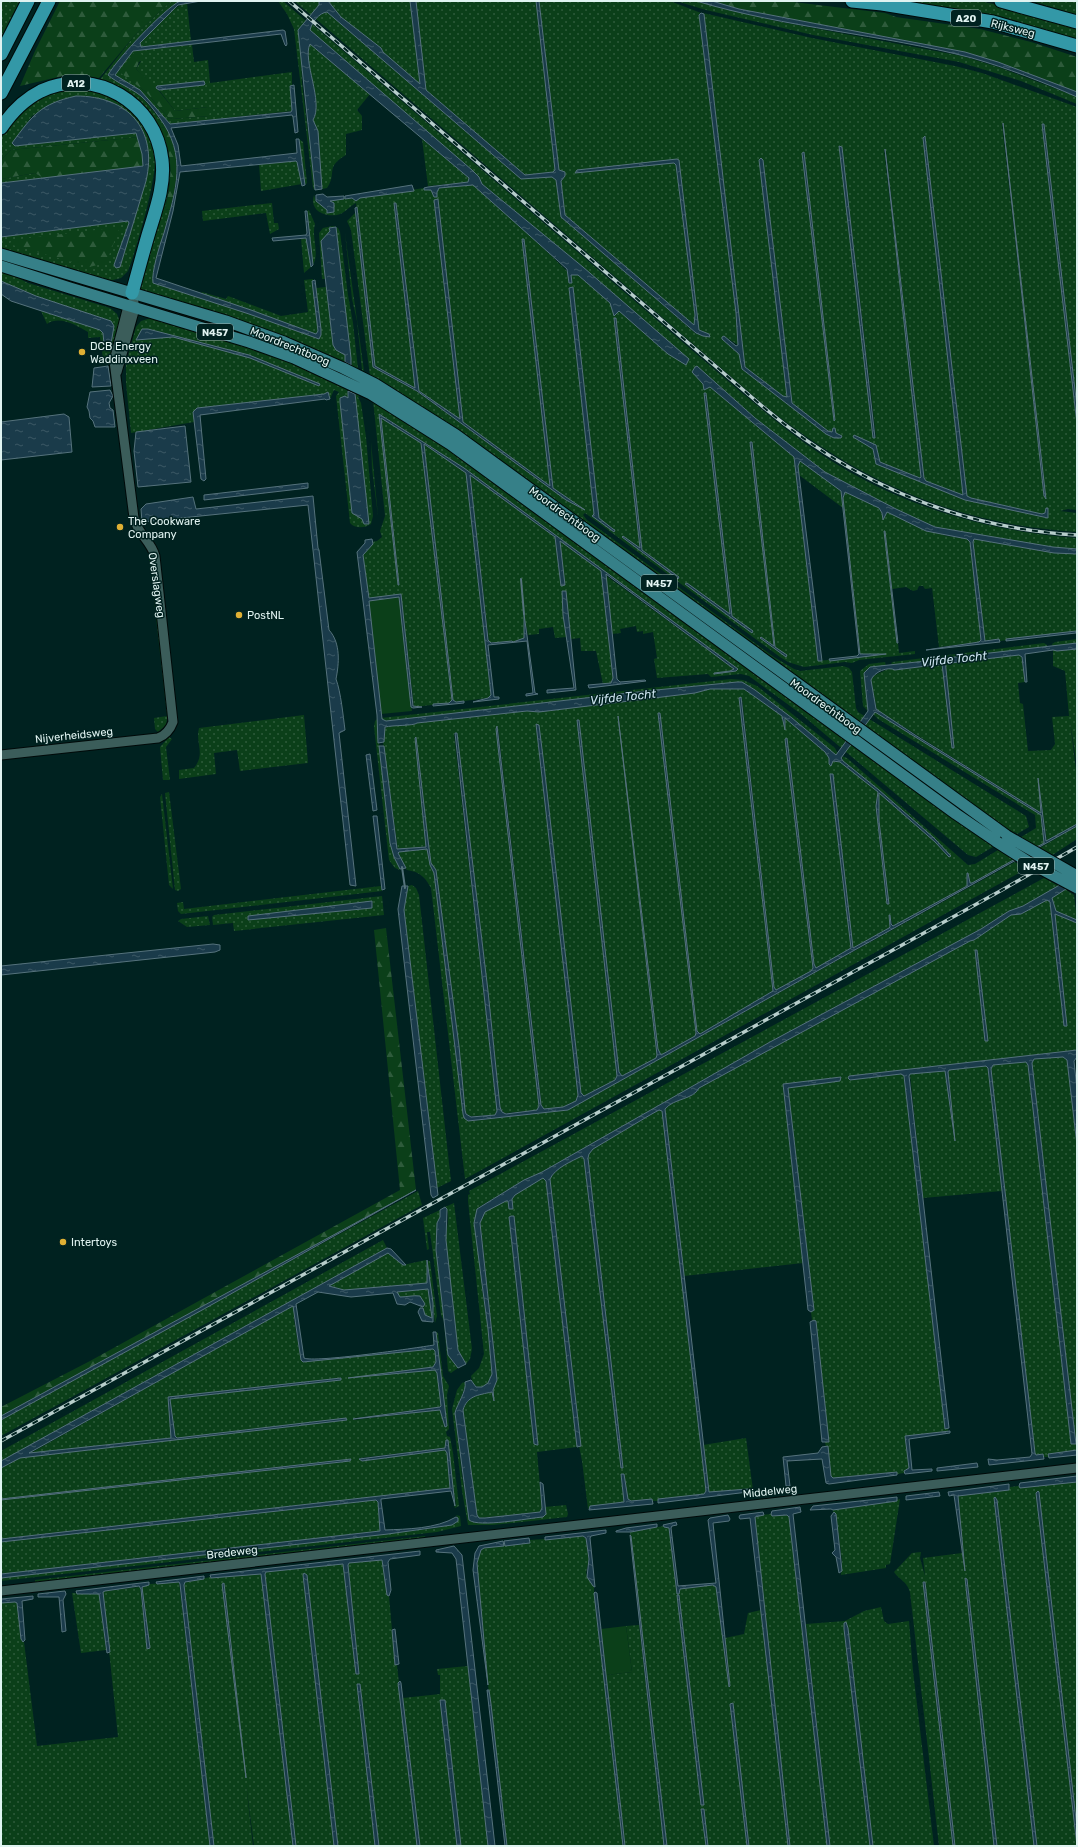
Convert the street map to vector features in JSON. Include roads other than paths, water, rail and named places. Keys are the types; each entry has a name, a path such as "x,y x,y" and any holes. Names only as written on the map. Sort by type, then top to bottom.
{"highway":[{"path":"1,54 28,1"},
{"path":"1,93 49,1"},
{"name":"Rijksweg","path":"852,1 882,4 993,22 1077,46"},
{"name":"Rijksweg","path":"1001,1 1077,22"},
{"name":"A12","path":"1,128 16,110 34,95 54,86 74,83 96,85 112,90 132,103 145,116 152,126 158,142 163,172 158,201 132,293"}],"main road":[{"name":"Moordrechtboog","path":"1,254 232,323 294,346 375,384 424,413 456,435 1007,836 1077,876"},
{"name":"Moordrechtboog","path":"1,266 287,355 337,377 391,405 450,444 944,805 1030,863 1077,888"},
{"name":"Overslagweg","path":"132,293 132,307"}],"street":[{"name":"Overslagweg","path":"132,307 115,354 134,518 137,528 151,546 155,556 173,715 171,726 164,736 149,739"},
{"name":"Nijverheidsweg","path":"1,756 149,739"},
{"name":"Middelweg","path":"465,1538 1077,1468"},
{"name":"Bredeweg","path":"1,1591 465,1538"}],"water":[{"path":"180,1 201,1 178,5 140,43 141,47 283,30 285,31 287,44 286,46 281,34 133,51 115,75 140,90 170,124 291,112 290,86 294,85 298,132 295,133 292,115 171,128 178,145 181,166 297,153 296,139 299,139 305,185 302,186 296,161 180,172 173,211 156,278 316,334 318,331 312,281 315,280 321,329 319,339 249,314 153,283 156,258 175,188 177,174 174,146 168,131 146,101 137,93 108,75 141,35 163,14"},
{"path":"319,1 328,1 341,17 381,48 383,52 420,84 410,1 416,1 426,90 525,175 553,172 555,170 536,1 539,1 559,170 565,172 565,176 561,181 565,215 694,325 695,315 676,165 674,163 575,173 577,170 679,160 699,330 709,334 710,337 696,333 561,217 556,180 552,177 521,179 327,12 316,18 310,30 472,170 479,177 482,184 583,267 689,359 686,365 668,354 619,311 614,316 610,303 578,275 571,275 572,283 569,283 567,269 473,185 439,188 437,197 434,197 431,190 424,190 424,188 428,187 468,182 469,178 310,44 308,51 316,103 316,112 313,120 318,131 322,189 315,190 298,30 319,5"},
{"path":"696,1 712,1 739,9 965,52 998,62 1077,92 1077,97 1025,76 972,58 903,43 764,18"},
{"path":"701,13 704,14 745,367 783,396 787,397 759,160 761,158 763,160 792,403 828,431 832,432 833,428 835,428 836,433 842,436 841,438 834,438 826,434 742,369 739,354 722,339 724,336 736,346 738,345 736,313 699,15"},
{"path":"204,81 204,85 159,90 156,88 157,86"},
{"path":"76,96 111,102 124,109 135,119 143,131 147,146 149,162 146,181 120,267 116,268 114,265 129,223 128,221 1,237 1,183 143,166 142,154 136,133 15,146 12,143 38,112 54,103"},
{"path":"1003,123 1046,499 1044,496"},
{"path":"1042,124 1044,124 1077,407 1077,424"},
{"path":"925,136 967,496 1042,514 1045,513 1046,508 1048,508 1048,518 965,500 876,464 873,449 853,437 854,435 876,445 880,462 920,478 921,477 885,149 924,478 926,481 963,495 923,138"},
{"path":"839,146 842,147 875,438 873,438"},
{"path":"804,152 835,420 834,421 802,153"},
{"path":"412,185 414,191 360,198 356,201 352,198 345,199 345,196"},
{"path":"323,194 327,197 344,196 344,199 330,201 334,203 334,212 327,213 327,210 316,201 316,195"},
{"path":"438,199 463,422 550,486 522,239 524,239 553,488 585,510 566,500 417,391 373,367 355,208 357,207 375,366 415,388 394,203 396,203 419,391 460,419 434,200"},
{"path":"305,211 307,211 313,265 311,267 306,238 273,241 272,238 306,235"},
{"path":"336,227 351,365 345,362 345,355 336,350 333,345 321,241 330,231 329,228"},
{"path":"1,281 36,296 111,321 114,326 111,344 104,344 103,333 100,330 11,301 1,294"},
{"path":"573,287 599,518 615,530 614,532 592,516 594,514 569,288"},
{"path":"614,318 616,318 642,550 679,577 678,579 622,537 623,536 640,548"},
{"path":"142,329 148,329 249,355 320,384 319,386 250,358 173,337 136,340"},
{"path":"108,366 111,386 92,387 94,368"},
{"path":"697,366 755,418 825,472 896,509 935,527 1053,547 1077,549 1077,554 1054,553 974,539 973,542 985,641 999,639 1000,642 926,650 979,642 981,640 970,542 967,539 926,531 887,512 883,520 882,513 879,508 845,492 843,498 860,654 886,654 830,661 829,659 857,656 859,654 841,491 800,461 798,466 822,661 818,661 794,457 710,387 704,390 703,384 692,372"},
{"path":"110,390 113,396 109,403 110,408 113,410 115,427 95,427 90,418 87,407 90,392"},
{"path":"348,391 355,394 369,524 364,524 362,519 352,513 340,402 340,398 345,396 348,398"},
{"path":"328,392 330,399 326,400 200,415 206,479 204,481 201,479 193,412 197,408 324,394"},
{"path":"704,393 706,393 732,616 753,631 752,633 685,584 687,583 730,614"},
{"path":"64,414 69,417 72,452 1,460 1,422"},
{"path":"379,414 464,468 738,669 736,671 714,674 734,669 606,574 617,679 620,682 646,681 589,688 588,685 611,683 613,678 601,571 560,541 565,585 561,586 555,537 470,475 488,640 491,643 513,642 524,638 524,614 535,693 538,694 526,696 526,694 533,693 527,641 488,645 494,697 499,697 499,699 473,702 488,698 491,695 466,473 424,444 453,700 456,702 464,701 464,703 433,706 433,704 449,703 452,700 421,443 381,418 398,585"},
{"path":"185,426 191,482 138,487 134,451 136,432"},
{"path":"750,442 752,442 775,647 787,655 786,657 760,638 761,637 774,646"},
{"path":"308,483 308,488 204,500 204,495"},
{"path":"313,496 318,548 329,630 336,641 338,654 336,679 341,697 345,730 339,733 356,886 350,885 308,505 142,522 141,509 146,504 193,497 196,509"},
{"path":"885,531 898,643 897,643"},
{"name":"Vijfde Tocht","path":"372,539 373,544 363,555 369,598 401,594 413,706 422,707 411,707 399,597 369,601 382,719 386,721 646,691 742,682 792,718 836,755 868,711 864,673 870,667 945,659 954,748 952,748 942,664 895,670 885,669 875,674 871,680 876,709 1041,813 1038,778 1046,841 1077,824 1077,826 568,1110 468,1121 464,1118 463,1114 434,873 430,865 427,849 399,852 398,853 406,868 400,869 394,857 390,843 379,746 384,746 397,849 426,847 416,737 431,863 436,870 459,1046 465,1110 466,1114 471,1117 495,1115 497,1111 455,733 457,733 488,991 500,1107 502,1112 506,1114 537,1110 539,1106 496,729 497,726 541,1105 544,1109 563,1107 576,1101 578,1095 536,724 539,725 581,1093 584,1096 615,1080 617,1076 577,720 579,720 619,1072 622,1076 656,1058 657,1055 618,716 658,1049 661,1055 695,1036 696,1033 658,713 660,713 697,1031 700,1034 773,991 739,698 741,697 774,987 776,990 811,971 813,968 785,739 787,738 814,964 816,968 851,948 830,774 833,774 853,948 889,928 889,915 893,926 967,886 967,873 970,883 972,883 1044,843 1041,815 875,712 841,758 934,838 951,856 949,857 935,842 879,793 879,821 889,904 887,904 876,806 878,792 840,762 833,761 831,766 829,764 829,758 825,752 785,718 785,730 782,716 744,689 710,689 695,693 539,712 527,711 417,723 412,725 389,726 385,727 384,742 378,743 377,715 357,552 365,543 365,540"},
{"path":"562,591 566,591 576,690 547,693 547,690 574,688 563,615"},
{"path":"1076,631 1076,633 1006,641 1006,639"},
{"name":"Vijfde Tocht","path":"1077,643 1077,649 1053,650 1025,654 1027,682 1025,682 1022,657 1019,655 951,663 947,662 946,658"},
{"path":"370,754 377,810 373,811 366,755"},
{"path":"373,816 377,816 385,889 382,890"},
{"path":"1077,875 1077,882 1052,898 1056,911 1077,920 1077,923 1055,914 1067,1026 1064,1026 1050,902 1047,900 1021,914 1011,915 974,940 699,1088 692,1095 669,1105 665,1109 709,1492 748,1489 748,1492 658,1503 658,1499 704,1494 706,1491 662,1111 659,1110 593,1149 588,1158 623,1468 621,1468 584,1159 582,1156 564,1165 552,1175 550,1179 581,1446 577,1447 546,1181 543,1178 515,1195 512,1199 513,1209 509,1209 508,1201 506,1201 485,1212 480,1223 497,1380 493,1390 494,1401 492,1392 478,1395 467,1402 463,1410 477,1515 479,1518 485,1518 540,1512 542,1508 540,1482 543,1484 546,1514 543,1517 493,1523 474,1522 469,1520 455,1413 465,1389 465,1382 471,1380 476,1387 482,1387 488,1383 492,1374 488,1329 474,1223 477,1209 524,1180 542,1172 770,1042 981,929 1009,911 1023,906"},
{"path":"402,886 408,886 404,910 438,1195 433,1198 431,1195 398,909"},
{"path":"372,901 372,908 248,920 248,916"},
{"path":"213,944 220,945 220,950 215,952 1,975 1,966"},
{"path":"975,950 977,950 988,1041 985,1041"},
{"path":"1077,1050 1077,1057 1074,1061 1077,1090 1077,1145 1067,1060 1063,1057 1034,1059 1032,1063 1076,1444 1071,1444 1028,1065 1026,1062 993,1065 991,1069 1035,1453 1036,1455 1043,1454 1044,1459 989,1465 988,1459 997,1460 1030,1457 1032,1454 988,1068 986,1066 949,1070 948,1072 955,1141 945,1071 910,1074 909,1076 949,1428 945,1429 904,1076 901,1074 850,1080 848,1078 849,1076"},
{"path":"841,1077 840,1081 788,1088 814,1310 811,1312 808,1310 783,1084"},
{"path":"416,1190 204,1309 1,1420 1,1416"},
{"path":"445,1207 447,1209 446,1240 458,1350 466,1364 458,1368 448,1355 436,1250 437,1223 440,1217 440,1210"},
{"path":"514,1216 538,1445 534,1444 509,1217"},
{"path":"387,1248 391,1249 406,1265 403,1265 388,1253 329,1286 344,1290 427,1283 427,1260 433,1303 433,1322 422,1321 418,1312 420,1308 423,1308 425,1315 432,1318 428,1289 397,1292 400,1297 420,1296 425,1304 423,1307 410,1302 405,1305 397,1304 393,1293 351,1297 318,1292 296,1304 304,1358 345,1357 434,1345 433,1332 436,1332 447,1426 445,1427 440,1410 353,1419 440,1407 437,1373 435,1370 348,1378 433,1367 436,1362 435,1351 433,1349 303,1362 301,1360 293,1306 29,1453 171,1438 168,1397 341,1378 341,1380 170,1399 175,1436 177,1438 346,1418 347,1420 20,1458 1,1468 1,1461"},
{"path":"814,1320 816,1321 829,1442 822,1442 810,1322"},
{"path":"950,1431 950,1433 909,1439 912,1470 932,1469 932,1471 905,1474 904,1471 909,1468 905,1436"},
{"path":"446,1440 448,1440 455,1506 451,1491 381,1499 381,1501 385,1530 412,1529 431,1526 456,1517 458,1518 458,1521 452,1525 388,1534 1,1578 1,1574 380,1531 378,1502 376,1500 1,1542 1,1539 450,1488 447,1453 445,1450 362,1461 359,1459 445,1448"},
{"path":"828,1446 831,1476 833,1478 897,1472 897,1475 829,1484 826,1483 822,1459 787,1461 790,1486 786,1486 783,1457 818,1453 822,1447"},
{"path":"1077,1450 1077,1455 1049,1458 1048,1454"},
{"path":"351,1459 350,1461 1,1500 1,1499"},
{"path":"977,1463 978,1467 937,1471 937,1468"},
{"path":"621,1474 624,1474 628,1499 631,1501 652,1499 653,1504 589,1510 590,1506 624,1502"},
{"path":"1077,1476 1077,1482 1020,1488 1019,1486 1020,1483"},
{"path":"1009,1484 1009,1490 958,1496 965,1571 954,1495 949,1496 948,1492"},
{"path":"1038,1491 1077,1828 1077,1846 1036,1493"},
{"path":"939,1492 940,1496 906,1500 906,1496"},
{"path":"897,1497 897,1501 833,1510 810,1510 813,1506"},
{"path":"995,1497 997,1500 1037,1846 1034,1846"},
{"path":"800,1507 801,1512 793,1514 830,1846 827,1846 789,1517 787,1515 772,1516 771,1514 772,1511"},
{"path":"763,1512 764,1515 755,1517 790,1846 788,1846 750,1518 740,1519 739,1517 740,1515"},
{"path":"834,1512 836,1514 842,1571 839,1573 836,1557 832,1553 835,1550 831,1516"},
{"path":"728,1515 730,1519 729,1521 713,1523 729,1687 716,1587 713,1585 680,1589 679,1594 677,1594 669,1528 664,1527 663,1525 676,1522 677,1525 672,1526 671,1528 678,1586 716,1583 708,1520 710,1518"},
{"path":"657,1524 657,1527 631,1532 616,1532 626,1528"},
{"path":"606,1530 606,1533 591,1536 590,1538 595,1587 587,1577 589,1559 586,1538 583,1536 545,1540 545,1537"},
{"path":"630,1535 631,1536 667,1846 664,1846"},
{"path":"529,1538 530,1543 505,1546 504,1541"},
{"path":"503,1541 504,1546 484,1548 481,1550 477,1563 488,1685 473,1570 475,1553 479,1546"},
{"path":"454,1546 462,1555 495,1846 488,1846 456,1559 452,1553 436,1552 436,1550"},
{"path":"420,1551 420,1555 390,1559 388,1562 391,1590 389,1596 387,1595 382,1560 349,1563 348,1565 359,1674 356,1674 343,1564 266,1572 265,1574 296,1846 293,1846 261,1574 211,1578 210,1575"},
{"path":"304,1573 307,1575 338,1846 334,1846 303,1575"},
{"path":"204,1576 204,1579 185,1582 184,1585 214,1846 210,1846 180,1584 179,1582 157,1584 156,1582"},
{"path":"965,1578 967,1579 997,1846 994,1846"},
{"path":"149,1582 149,1585 142,1587 150,1648 147,1649 141,1589 139,1586 103,1592 110,1652 107,1653 99,1594 77,1594 76,1591"},
{"path":"923,1582 925,1582 955,1846 953,1846"},
{"path":"224,1583 246,1777 246,1778 222,1584"},
{"path":"65,1591 66,1594 63,1600 66,1631 62,1632 59,1597 38,1597 38,1594"},
{"path":"595,1592 597,1593 625,1846 623,1846"},
{"path":"677,1595 679,1595 704,1805 701,1805"},
{"path":"33,1596 33,1599 22,1601 25,1640 23,1642 21,1639 17,1603 1,1603 1,1599"},
{"path":"846,1622 848,1628 873,1846 870,1846 844,1629 844,1623"},
{"path":"395,1629 399,1664 395,1665 392,1630"},
{"path":"400,1681 420,1846 417,1846 398,1683"},
{"path":"357,1684 360,1684 379,1846 375,1846"},
{"path":"487,1690 489,1690 491,1704 507,1846 505,1846"},
{"path":"440,1700 445,1700 461,1846 457,1846"},
{"path":"733,1703 749,1846 747,1846 730,1704"},
{"path":"701,1809 704,1809 708,1846 706,1846"}],"waterway":[{"path":"521,579 524,614"},
{"path":"402,867 405,888"}],"railway":[{"path":"289,1 762,406 833,458 870,479 909,497 949,511 990,523 1033,531 1077,535"},
{"path":"1,1441 1002,890 1077,847"}],"place":[{"name":"DCB Energy Waddinxveen","path":"82,352"},
{"name":"The Cookware Company","path":"120,527"},
{"name":"PostNL","path":"239,615"},
{"name":"Intertoys","path":"63,1242"}]}
